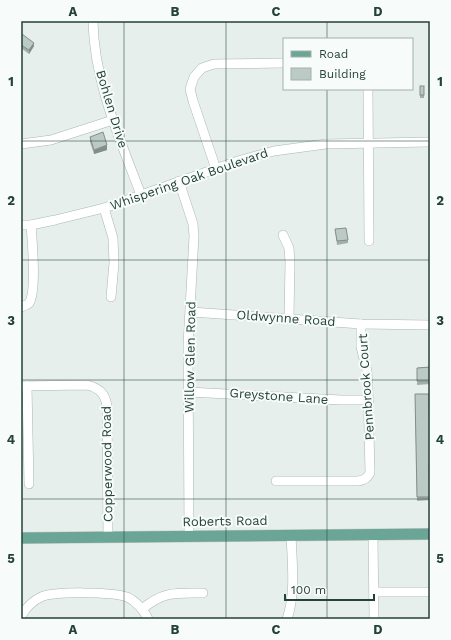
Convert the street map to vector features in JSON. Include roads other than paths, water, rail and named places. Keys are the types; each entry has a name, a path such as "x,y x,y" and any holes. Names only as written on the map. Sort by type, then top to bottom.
{"main road":[{"name":"Roberts Road","path":"21,538 425,534"}],"street":[{"name":"Bohlen Drive","path":"93,21 99,74 113,120 141,195"},
{"path":"216,169 192,101 190,89 194,77 202,68 214,64 283,63"},
{"path":"368,90 369,240"},
{"path":"21,144 51,140 113,120"},
{"name":"Whispering Oak Boulevard","path":"21,225 31,225 104,208 179,181 274,151 326,144 430,142"},
{"name":"Willow Glen Road","path":"179,181 193,224 194,236 188,345 189,536"},
{"path":"104,208 113,238 114,263 111,297"},
{"path":"21,307 29,303 32,296 34,259 31,225"},
{"path":"283,234 289,248 290,262 289,318"},
{"name":"Oldwynne Road","path":"191,312 361,324 430,325"},
{"name":"Pennbrook Court","path":"276,481 358,481 364,480 368,477 370,473 369,400 367,372 361,348 361,324"},
{"path":"24,386 29,484"},
{"name":"Copperwood Road","path":"24,386 95,387 102,392 106,398 108,537"},
{"name":"Greystone Lane","path":"188,392 341,400 369,400"},
{"path":"425,534 430,527"},
{"path":"287,619 291,605 292,588 291,535"},
{"path":"373,535 374,619"},
{"path":"374,592 430,592"},
{"path":"142,609 156,598 163,595 177,593 203,593"},
{"path":"21,616 24,603 52,594 110,594 128,598 136,602 148,619"}]}
